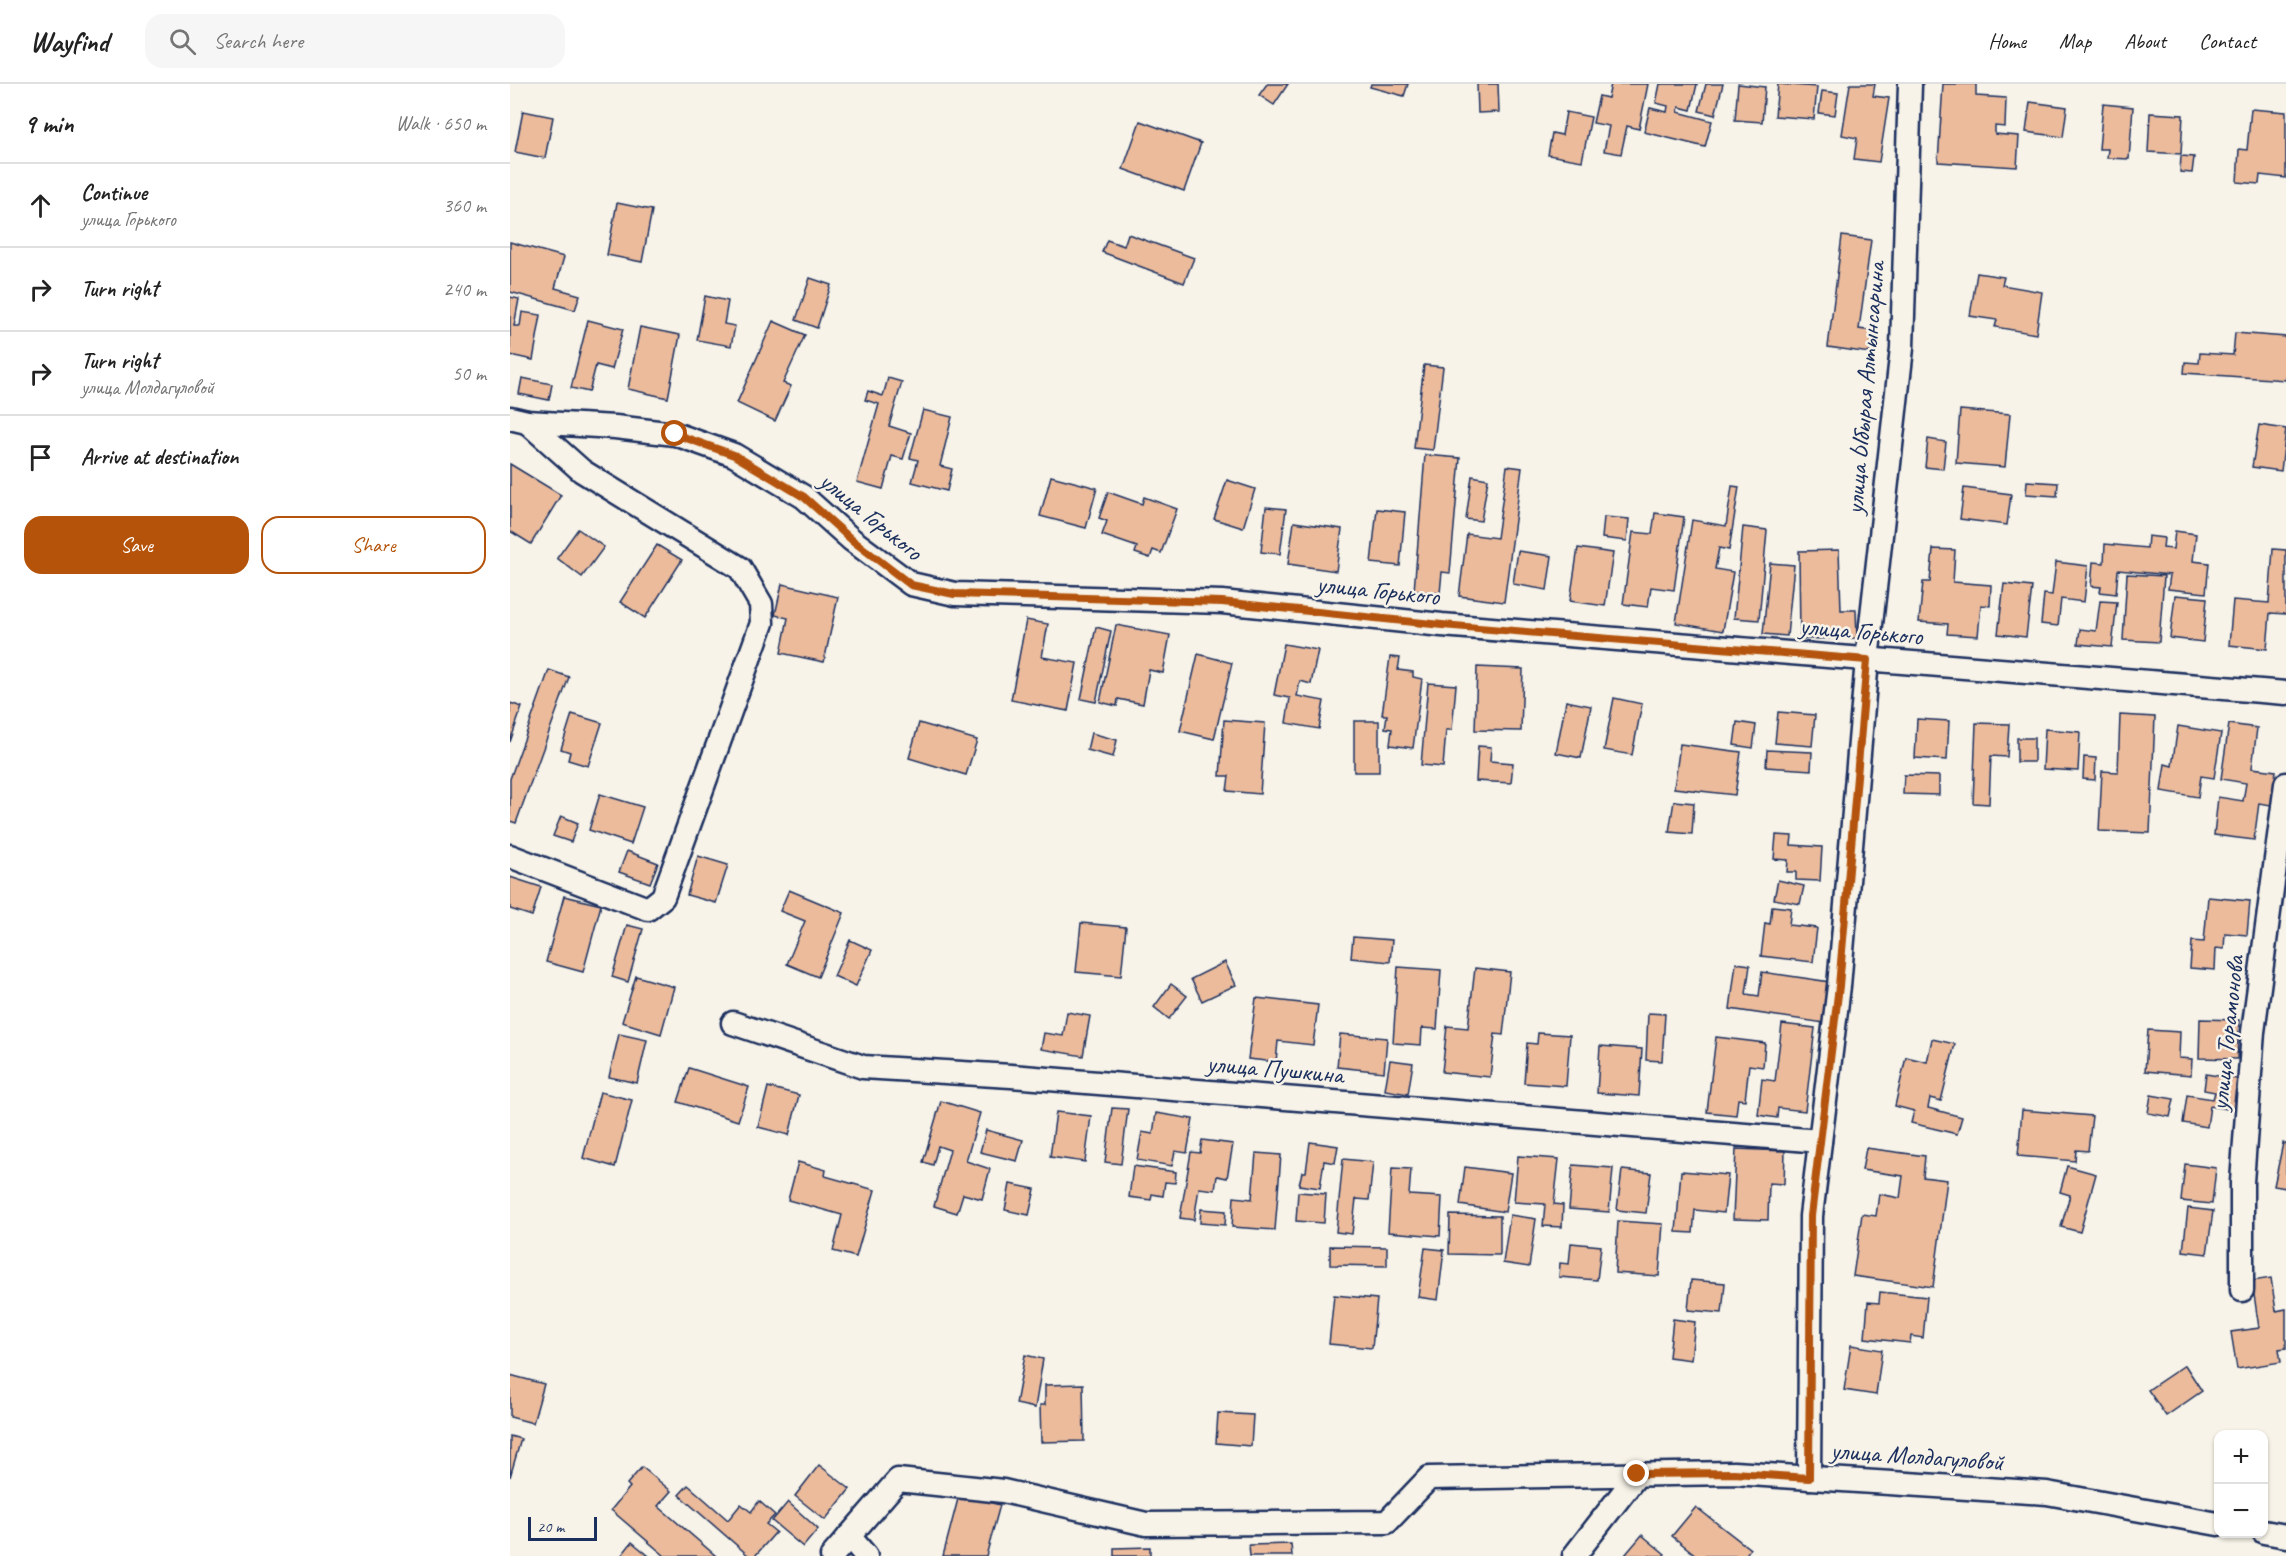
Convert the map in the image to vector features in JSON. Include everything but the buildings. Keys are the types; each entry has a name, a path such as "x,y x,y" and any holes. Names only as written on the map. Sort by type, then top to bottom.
{"street":[{"name":"улица Ыбырая Алтынсарина","path":"1809,1478 1811,1216 1839,986 1867,660 1902,348 1910,84"},
{"name":"улица Горького","path":"518,420 675,434 734,455 804,497 852,540 911,585 954,594 1222,602 1442,625 2286,693"},
{"path":"510,856 648,909 663,897 762,623 760,604 740,568 582,471 518,420"},
{"name":"улица Торамонова","path":"2242,1290 2242,1182 2253,1032 2286,784"},
{"name":"улица Пушкина","path":"733,1023 863,1067 1046,1079 1820,1141"},
{"name":"улица Молдагуловой","path":"849,1536 898,1480 1004,1491 1146,1524 1387,1522 1429,1478 1734,1473 2046,1493 2214,1523"},
{"path":"1574,1556 1637,1474"},
{"path":"832,1556 849,1536 866,1556"}],"route":[{"path":"675,434 734,455 804,497 852,540 911,585 954,594 1222,602 1442,625 1867,660 1839,986 1811,1216 1809,1478 1734,1473 1637,1474"}]}
